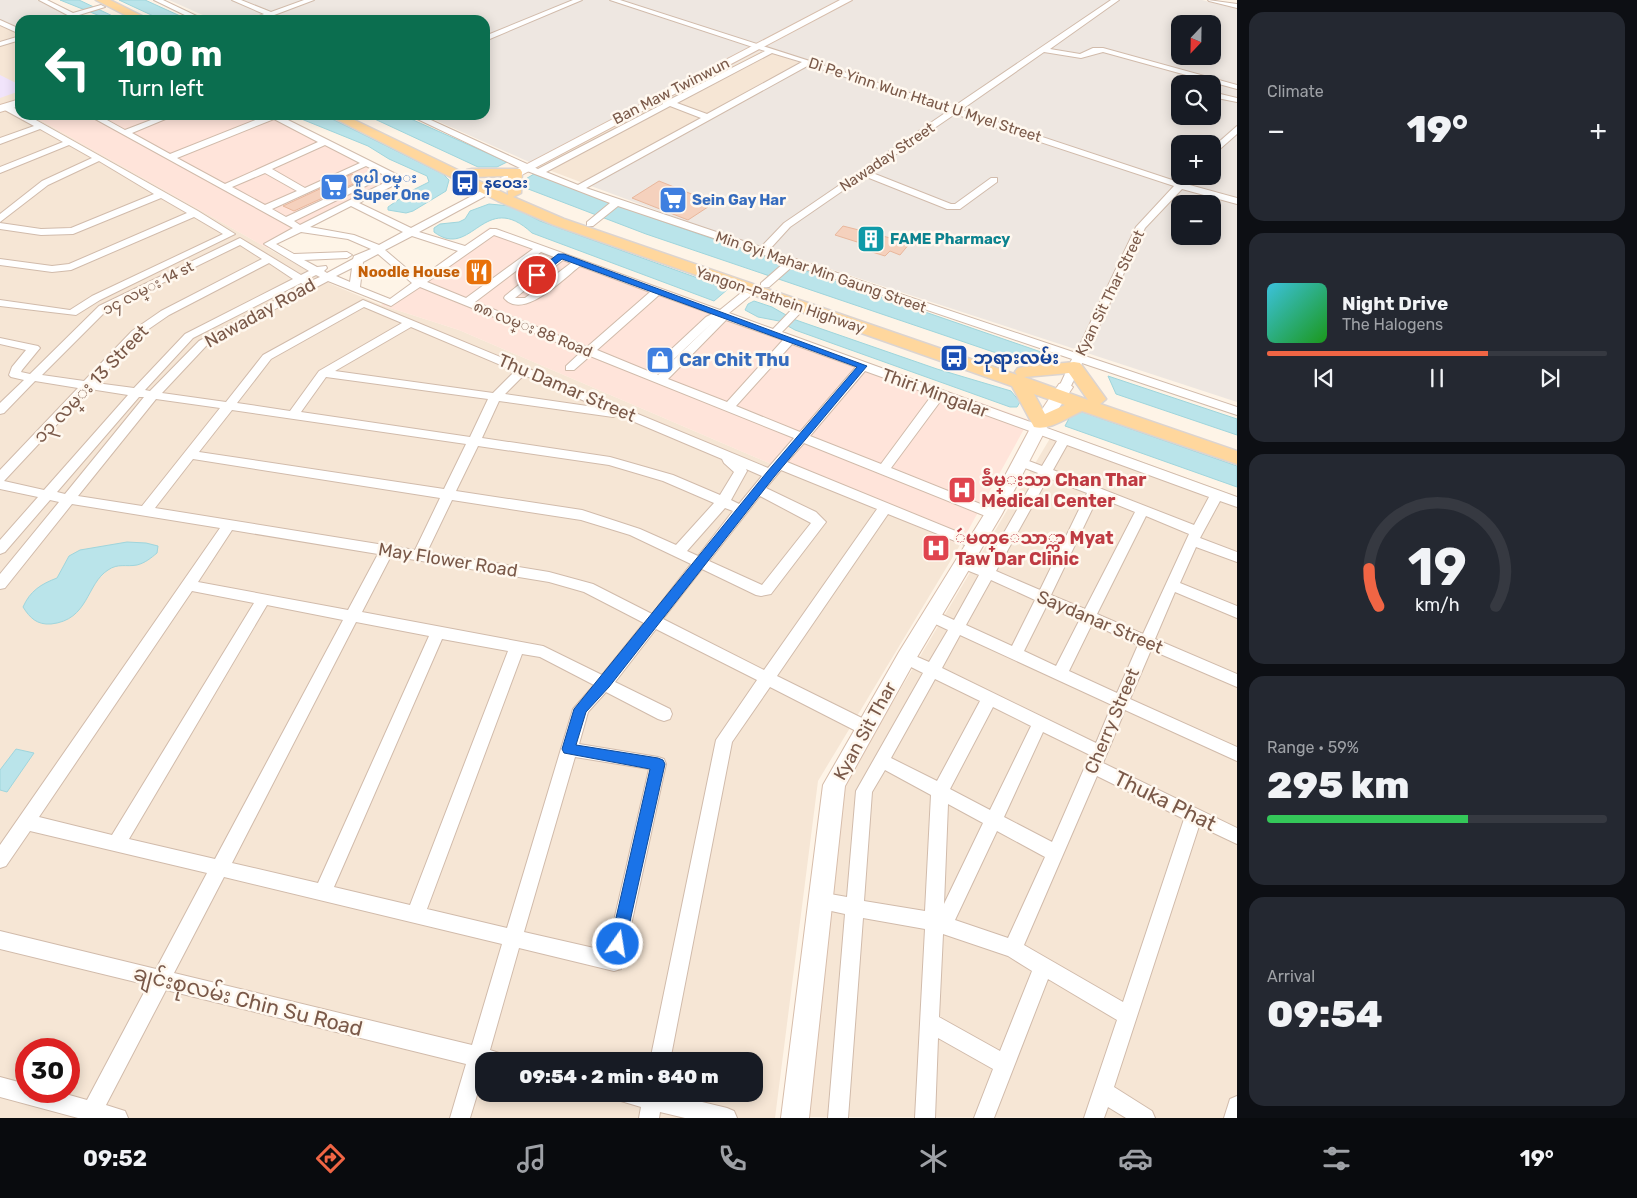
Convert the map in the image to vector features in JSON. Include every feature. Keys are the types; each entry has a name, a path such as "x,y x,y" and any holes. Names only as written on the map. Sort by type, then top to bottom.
{"main road":[{"path":"88,0 129,15"},
{"path":"100,5 120,15"},
{"name":"Yangon-Pathein Highway","path":"345,120 484,183 594,220 763,284 1062,392 1237,447"},
{"name":"Yangon-Pathein Highway","path":"363,120 559,222 763,284 796,312 1021,377"},
{"path":"484,183 520,170"},
{"path":"514,193 520,170"},
{"path":"1077,363 1089,401 1040,427 1021,377 1077,363"},
{"name":"Yangon-Pathein Highway","path":"1089,401 1237,458"}],"street":[{"path":"42,0 76,15"},
{"path":"157,0 190,15"},
{"path":"235,0 270,14 310,0"},
{"path":"490,37 579,0"},
{"name":"Di Pe Yinn Wun Htaut U Myel Street","path":"614,0 956,110 1171,182"},
{"name":"Ban Maw Twinwun","path":"484,183 520,170 847,0"},
{"name":"Nawaday Street","path":"762,252 787,225 1116,0"},
{"path":"1211,0 1237,6"},
{"path":"80,15 100,5"},
{"path":"0,22 15,30"},
{"path":"0,44 15,40"},
{"path":"539,172 772,50"},
{"path":"1044,50 1081,56 1096,50 1103,50 1237,87"},
{"path":"579,188 808,62"},
{"path":"1221,96 1237,100"},
{"path":"656,99 707,117"},
{"path":"3,108 15,104"},
{"path":"3,108 15,114"},
{"path":"0,303 72,313 96,298 230,234 99,158 28,120"},
{"name":"၈၈ လမ္း 88 Road","path":"101,120 301,229 336,233 373,246 406,278 419,284 993,514"},
{"path":"125,133 159,120"},
{"path":"173,158 271,120"},
{"path":"284,120 399,179 269,244 321,273 391,303 493,231"},
{"name":"Min Gyi Mahar Min Gaung Street","path":"423,120 520,170 539,172 616,203 762,252 1077,363 1237,411"},
{"path":"0,141 40,126"},
{"path":"1221,144 1237,129"},
{"path":"0,170 69,142"},
{"path":"225,187 325,142"},
{"path":"0,219 46,183 99,158"},
{"path":"265,208 366,163"},
{"path":"265,169 304,191"},
{"path":"864,173 950,207 957,207 994,180"},
{"path":"286,221 373,180"},
{"name":"Nawaday Road","path":"0,584 153,396 203,343 305,282 404,230 484,183"},
{"name":"Di Pe Yinn Wun Htaut U Myel Street","path":"1180,185 1237,201"},
{"name":"Kyan Sit Thar Street","path":"1077,363 1141,227 1180,185"},
{"path":"0,226 41,232 73,231 161,194"},
{"path":"352,203 404,230 442,245 467,250"},
{"path":"594,220 616,203"},
{"path":"0,262 52,269 71,267 195,213"},
{"name":"Thiri Mingalar","path":"493,231 722,314 778,330 790,340 939,394 1040,427 1064,439 1237,502"},
{"name":"၁၄ လမ္း 14 st","path":"0,410 32,376 103,308 240,241 270,259"},
{"path":"467,303 540,248"},
{"path":"292,257 353,256 354,288"},
{"path":"561,256 510,298 514,302 520,303 529,300 579,262"},
{"path":"270,259 305,282"},
{"name":"၁၃ လမ္း 13 Street","path":"0,478 136,333 165,313 270,259"},
{"path":"649,376 720,322 722,314 789,263"},
{"name":"Nawaday Road","path":"0,550 136,393 189,336 305,282"},
{"path":"570,368 657,291"},
{"name":"Thu Damar Street","path":"230,406 267,357 363,303 717,452 775,469 884,508 975,544"},
{"path":"778,330 796,312"},
{"path":"293,415 323,373 411,323"},
{"path":"728,408 790,340"},
{"path":"0,342 34,348 14,372 15,375 88,384 153,396 610,461 668,478 742,510"},
{"path":"660,380 688,347"},
{"path":"1062,392 1077,363"},
{"path":"489,1052 513,939 581,709 604,684 801,437 863,366"},
{"path":"419,555 495,398 523,370"},
{"path":"323,373 631,416"},
{"name":"Kyan Sit Thar","path":"795,1118 834,785 906,658 993,514 1040,427 1062,392"},
{"path":"883,470 939,394"},
{"path":"146,512 230,406"},
{"path":"838,1118 864,790 1064,439"},
{"path":"679,551 723,502 741,470 717,452"},
{"path":"192,455 582,515 635,532 701,561 754,589 766,590 819,522 811,515 758,490"},
{"path":"1021,462 1143,509 1237,557"},
{"name":"May Flower Road","path":"0,485 68,499 549,577 588,588 866,728"},
{"path":"1016,653 1095,491"},
{"name":"Cherry Street","path":"1013,949 1122,701 1145,641 1194,535 1216,495"},
{"path":"662,1052 724,740 884,508"},
{"path":"1060,673 1143,509"},
{"path":"0,860 229,525"},
{"path":"90,1115 387,550"},
{"name":"Saydanar Street","path":"964,563 1237,681"},
{"path":"188,585 544,652 664,714"},
{"path":"1171,585 1237,612"},
{"path":"116,844 263,600"},
{"path":"932,616 1237,754"},
{"path":"322,894 438,632"},
{"path":"415,916 517,646"},
{"name":"Thuka Phat","path":"906,658 1040,723 1096,759 1194,815 1237,836"},
{"path":"925,1118 930,1022 939,923 940,791 990,698"},
{"path":"939,923 994,820 1040,723"},
{"path":"26,822 219,870 614,962 658,764 568,749"},
{"path":"881,760 1055,853"},
{"path":"1094,1118 1194,815"},
{"path":"819,901 939,923 1013,949 1127,1015"},
{"name":"ချင်းစုလမ်း Chin Su Road","path":"0,940 475,1056"},
{"path":"984,1118 1003,1064 1042,967"},
{"path":"930,1022 1003,1064"},
{"path":"460,1118 475,1085"},
{"path":"0,1087 90,1115 118,1118"},
{"path":"1102,1092 1146,1118"},
{"path":"652,1104 727,1118"},
{"path":"1234,1118 1237,1106"}],"shaded area":[{"path":"0,0 37,0 68,15 15,15 15,32 0,25"},
{"path":"169,0 1202,0 1237,9 1237,402 699,226 591,186 807,65 762,50 538,166 435,120 490,120 490,15 203,15"},
{"path":"0,25 15,32 15,101 0,106"},
{"path":"762,50 808,65 591,186 538,166"},
{"path":"0,75 15,82 15,93 0,98"},
{"path":"15,108 15,120 40,120 331,284 381,305 459,330 960,545 818,781 775,1118 0,1118 0,113"},
{"path":"40,120 280,120 405,180 267,248"},
{"path":"490,227 1029,420 960,545 459,330 381,305"},
{"path":"1055,430 1237,496 1237,1118 809,1117 841,789"}],"water":[{"path":"60,0 79,0 110,15 98,15"},
{"path":"119,0 145,0 178,15 151,15"},
{"path":"304,120 334,120 443,174 449,180 446,191 413,211 406,213 388,210 388,207 411,191 429,182 427,176 389,159 368,146"},
{"path":"377,120 413,120 507,162 497,167 478,167"},
{"path":"534,174 661,221 1044,353 1039,361 1020,361 646,234 523,187 524,180"},
{"path":"489,204 511,206 540,221 728,289 714,301 532,233 516,221 502,218 479,226 459,238 447,239 434,232 434,228 440,224 459,222 465,219 470,211"},
{"path":"754,301 772,307 793,319 937,369 1011,391 1020,402 1017,407 1010,407 795,330 779,321 758,317 745,310 748,304"},
{"path":"1108,376 1237,419 1237,435 1116,394"},
{"path":"1074,409 1237,466 1237,487 1065,426"},
{"path":"127,542 158,546 157,553 140,564 119,566 108,570 101,576 80,609 73,616 51,624 42,623 31,617 23,607 37,589 57,578 69,556 80,550"},
{"path":"16,749 34,753 7,792 0,790 0,770"}],"building":[{"name":"စူပါ ၀မ္း Super One","path":"352,174 362,180 294,211 283,206"},
{"name":"Sein Gay Har","path":"659,181 714,203 688,220 632,198"},
{"name":"FAME Pharmacy","path":"843,226 910,243 900,255 890,251 885,256 869,251 873,247 835,235"}],"place":[{"name":"နဝေဒး","path":"465,183"},
{"name":"စူပါ ၀မ္း Super One","path":"334,187"},
{"name":"Sein Gay Har","path":"673,200"},
{"name":"FAME Pharmacy","path":"871,239"},
{"name":"Noodle House","path":"479,272"},
{"name":"ဘုရားလမ်း","path":"954,358"},
{"name":"Car Chit Thu","path":"660,360"},
{"name":"ခဵမ္းသာ Chan Thar Medical Center","path":"962,490"},
{"name":"ဴမတ္ေသာ္တာ Myat Taw Dar Clinic","path":"936,548"}],"route":[{"path":"537,275 561,256 863,366 770,474 604,684 581,709 568,749 658,764 618,944"}]}
